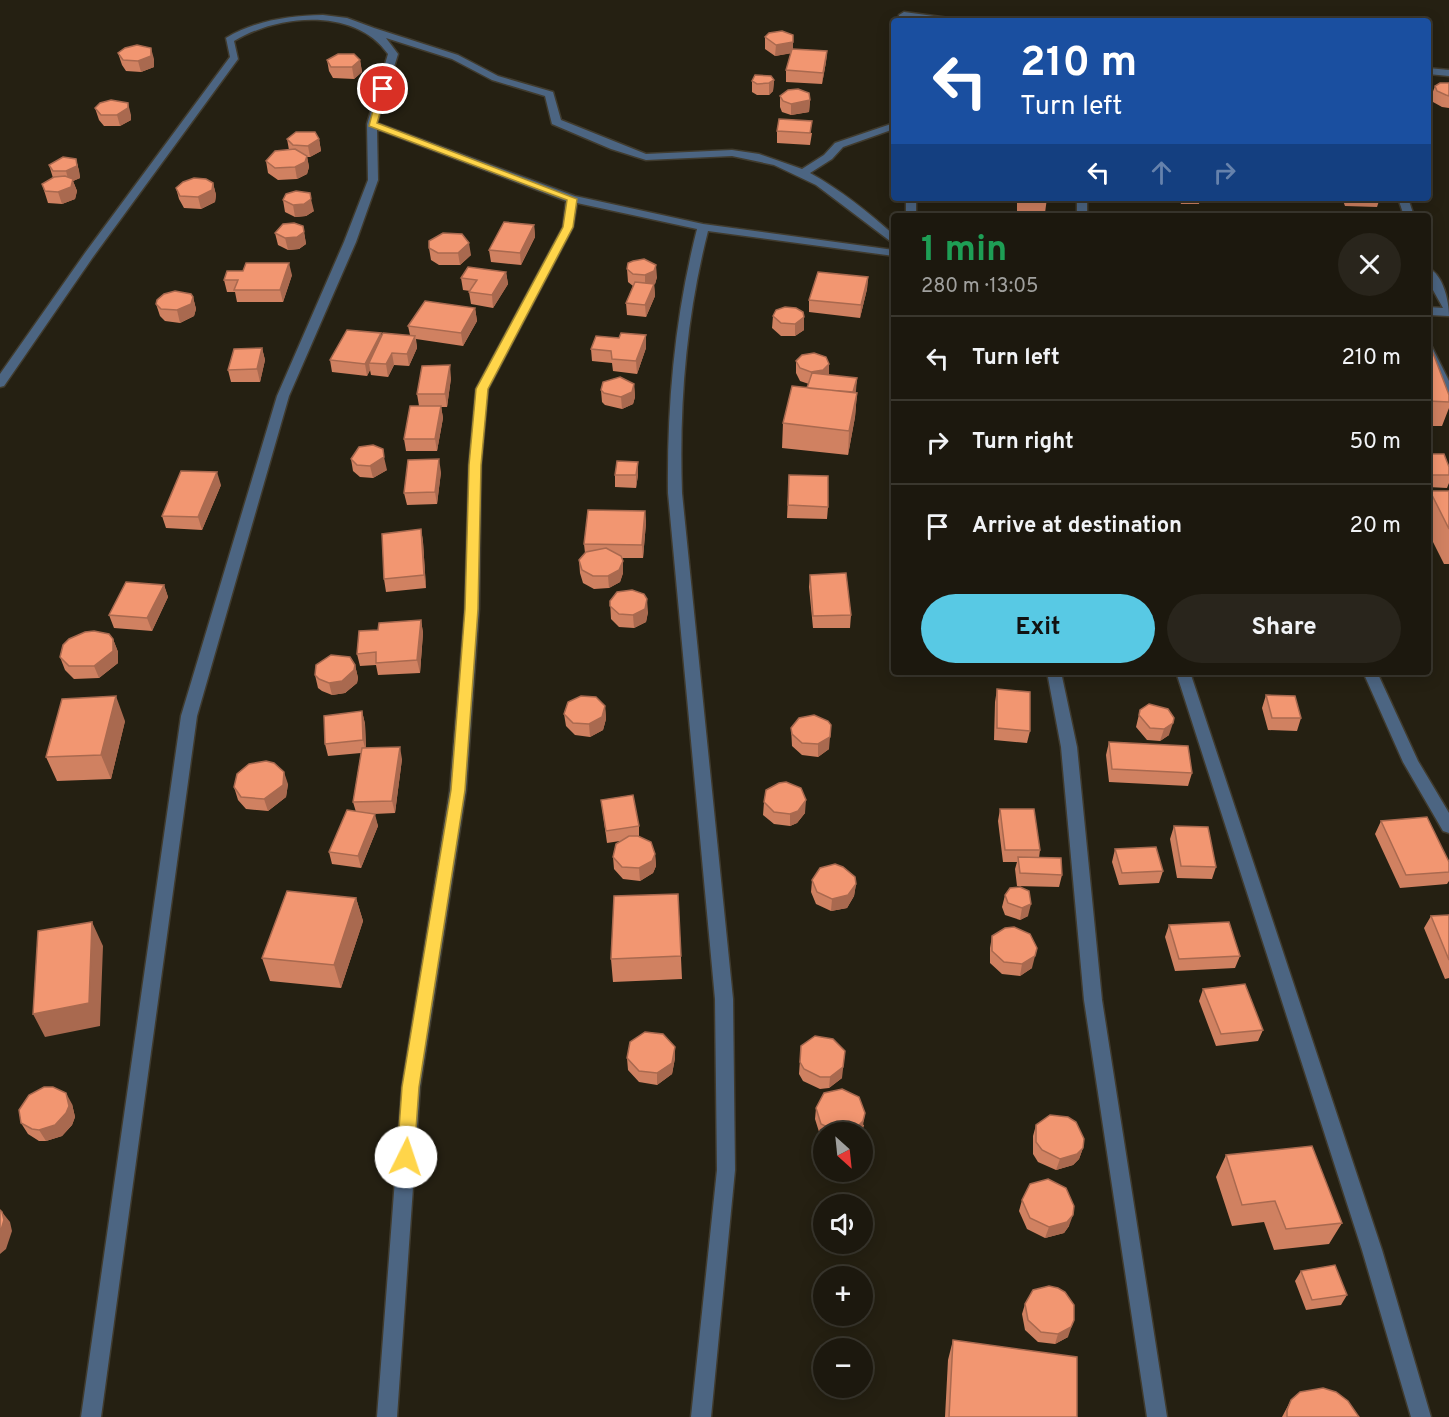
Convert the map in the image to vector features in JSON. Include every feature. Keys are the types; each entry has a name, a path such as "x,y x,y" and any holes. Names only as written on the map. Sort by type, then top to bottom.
{"street":[{"path":"904,18 904,15 926,18"},
{"path":"0,383 89,255 235,57 230,40 238,33 266,23 303,18 336,18 455,57 495,78 550,94 556,122 644,157 734,153 786,165 866,216 891,238"},
{"path":"91,1417 189,716 283,396 350,242 373,180 372,124 393,54 374,31"},
{"path":"1431,71 1449,73"},
{"path":"372,124 572,199 703,227 891,253"},
{"path":"802,174 828,157 839,145 891,127"},
{"path":"387,1417 411,1087 458,790 472,609 475,465 482,389 568,227 572,199"},
{"path":"700,1417 726,1170 724,999 675,493 674,446 681,341 688,282 703,227"},
{"path":"1431,277 1449,310 1431,310"},
{"path":"1431,356 1441,374 1449,402"},
{"path":"1055,675 1069,747 1093,1000 1156,1417"},
{"path":"1184,675 1213,772 1324,1100 1406,1358 1421,1417"},
{"path":"1371,675 1411,762 1449,827"}],"building":[{"path":"782,31 793,35 793,42 776,45 765,37 769,33"},
{"path":"137,45 151,48 151,56 138,61 123,60 118,53 125,48"},
{"path":"792,49 827,51 823,73 786,70"},
{"path":"338,54 354,54 360,60 352,67 331,67 327,60"},
{"path":"755,75 771,76 774,80 757,84 752,81"},
{"path":"1440,83 1449,83 1449,96 1437,91 1435,86"},
{"path":"798,89 809,93 810,100 791,104 783,101 780,96 788,90"},
{"path":"111,100 128,103 128,108 117,115 101,115 95,108 100,103"},
{"path":"779,119 812,121 810,133 777,131"},
{"path":"296,132 315,132 319,139 308,146 293,145 287,139"},
{"path":"295,149 307,156 305,162 295,167 275,168 266,161 275,151"},
{"path":"63,157 76,159 77,166 66,171 53,171 49,165"},
{"path":"65,176 73,179 71,187 58,192 45,191 42,184 54,177"},
{"path":"194,178 206,179 213,183 212,190 198,197 180,196 176,188 183,182"},
{"path":"296,191 310,193 311,199 304,204 293,205 283,200 286,194"},
{"path":"504,222 534,225 520,253 489,250"},
{"path":"294,223 303,226 304,232 297,237 285,238 275,233 283,224"},
{"path":"443,233 462,234 469,243 458,253 438,253 429,248 429,241"},
{"path":"644,259 656,265 654,271 645,275 633,274 627,269 628,263"},
{"path":"246,263 289,263 280,290 234,290 238,280 224,280 227,271 243,271"},
{"path":"468,267 506,272 492,295 469,292 477,280 461,278"},
{"path":"818,272 868,277 861,305 809,300"},
{"path":"635,282 654,284 645,305 626,303"},
{"path":"175,291 191,294 193,297 191,304 177,310 161,309 156,304 164,294"},
{"path":"425,301 475,308 461,333 408,326"},
{"path":"785,307 796,308 803,312 804,317 795,324 781,323 773,316 776,310"},
{"path":"347,330 381,333 365,364 330,360"},
{"path":"383,333 415,336 407,354 392,353 386,364 369,363"},
{"path":"621,333 646,335 636,361 612,359 611,351 591,349 596,336 619,338"},
{"path":"262,348 257,369 228,370 234,349"},
{"path":"1431,348 1449,395 1449,402 1431,401"},
{"path":"814,353 826,357 829,364 823,370 811,372 800,368 796,361 802,355"},
{"path":"450,365 445,394 417,394 422,366"},
{"path":"812,373 857,378 853,392 807,388"},
{"path":"620,377 634,384 632,392 621,397 604,393 601,390 603,382"},
{"path":"792,386 857,393 849,431 783,423"},
{"path":"410,406 441,406 435,439 404,439"},
{"path":"373,445 383,449 384,457 370,466 357,465 351,459 359,447"},
{"path":"1431,454 1444,454 1449,467 1449,475 1431,475"},
{"path":"439,459 435,492 404,493 408,460"},
{"path":"617,461 638,462 636,475 615,475"},
{"path":"181,471 217,472 198,517 162,516"},
{"path":"789,475 828,476 828,507 788,505"},
{"path":"1431,491 1449,491 1449,529 1431,493"},
{"path":"588,510 645,511 642,545 584,544"},
{"path":"421,529 424,575 384,579 382,534"},
{"path":"606,548 621,556 623,561 619,570 608,576 593,576 582,570 579,560 586,552"},
{"path":"846,573 851,615 813,616 810,575"},
{"path":"126,582 164,585 147,618 109,615"},
{"path":"632,590 644,594 647,599 645,609 633,615 619,614 610,606 610,601 617,592"},
{"path":"421,620 417,660 376,663 376,652 357,654 359,631 378,630 379,623"},
{"path":"94,631 109,634 113,639 113,651 94,666 69,666 60,657 63,645 69,639"},
{"path":"331,655 350,657 355,665 354,670 342,681 329,683 315,675 316,665"},
{"path":"997,689 1030,692 1030,731 997,728"},
{"path":"1266,695 1295,696 1301,718 1272,718"},
{"path":"116,696 101,755 46,757 62,699"},
{"path":"581,696 596,697 605,706 602,717 589,724 573,723 564,714 568,702"},
{"path":"1149,704 1168,709 1174,718 1173,723 1164,729 1150,728 1139,715 1140,710"},
{"path":"362,711 363,740 325,744 324,716"},
{"path":"814,715 828,721 831,725 830,737 818,744 802,743 792,734 791,728 799,718"},
{"path":"1109,742 1188,746 1192,773 1112,769"},
{"path":"400,747 392,801 353,802 362,748"},
{"path":"266,761 274,763 284,772 283,785 264,799 241,797 234,787 237,774 249,764"},
{"path":"786,782 801,788 806,800 798,811 790,814 774,812 764,802 766,790"},
{"path":"633,795 639,826 606,831 601,800"},
{"path":"1000,809 1034,809 1040,850 1005,850"},
{"path":"347,810 375,814 358,856 329,852"},
{"path":"1427,817 1449,862 1449,872 1406,875 1381,821"},
{"path":"1174,826 1208,827 1216,867 1181,866"},
{"path":"629,836 638,836 651,842 655,854 652,861 639,868 622,867 613,857 616,844"},
{"path":"1156,847 1163,871 1122,873 1115,849"},
{"path":"1018,857 1061,858 1062,875 1020,873"},
{"path":"835,864 843,867 855,877 856,884 848,895 832,899 817,892 812,880 820,868"},
{"path":"1020,887 1029,891 1031,904 1022,908 1008,903 1005,895 1010,888"},
{"path":"287,891 356,898 334,965 262,958"},
{"path":"678,894 681,956 611,959 614,896"},
{"path":"1449,915 1449,960 1431,916"},
{"path":"92,922 89,1003 33,1014 38,931"},
{"path":"1229,922 1240,956 1179,959 1169,925"},
{"path":"1014,927 1030,934 1037,948 1035,956 1022,964 1004,962 992,951 992,936 1005,928"},
{"path":"1245,984 1263,1030 1221,1034 1203,989"},
{"path":"645,1032 663,1034 675,1047 672,1063 657,1073 639,1071 627,1058 630,1042"},
{"path":"815,1036 833,1039 845,1051 843,1067 830,1077 820,1077 804,1069 800,1062 801,1046"},
{"path":"44,1087 53,1087 66,1093 69,1106 55,1125 39,1130 32,1129 21,1123 19,1110 29,1095"},
{"path":"842,1089 859,1097 865,1113 863,1121 820,1122 816,1108 824,1093"},
{"path":"1050,1115 1068,1117 1076,1122 1084,1139 1083,1148 1077,1154 1060,1159 1042,1150 1036,1142 1036,1125"},
{"path":"1312,1146 1342,1223 1286,1229 1275,1201 1242,1205 1226,1155"},
{"path":"1048,1179 1066,1188 1074,1206 1073,1215 1067,1222 1049,1227 1030,1218 1022,1200 1030,1184"},
{"path":"0,1210 4,1220 0,1233"},
{"path":"1335,1265 1347,1295 1312,1300 1301,1271"},
{"path":"1049,1286 1065,1292 1074,1305 1074,1320 1071,1327 1058,1334 1041,1332 1028,1320 1025,1304 1033,1290"},
{"path":"953,1340 1077,1357 1077,1417 949,1417"},
{"path":"1323,1388 1336,1392 1348,1401 1359,1417 1287,1417 1291,1400 1300,1392"}],"route":[{"path":"383,89 372,124 572,199 568,227 482,389 475,465 472,609 458,790 411,1087 406,1157"}]}
